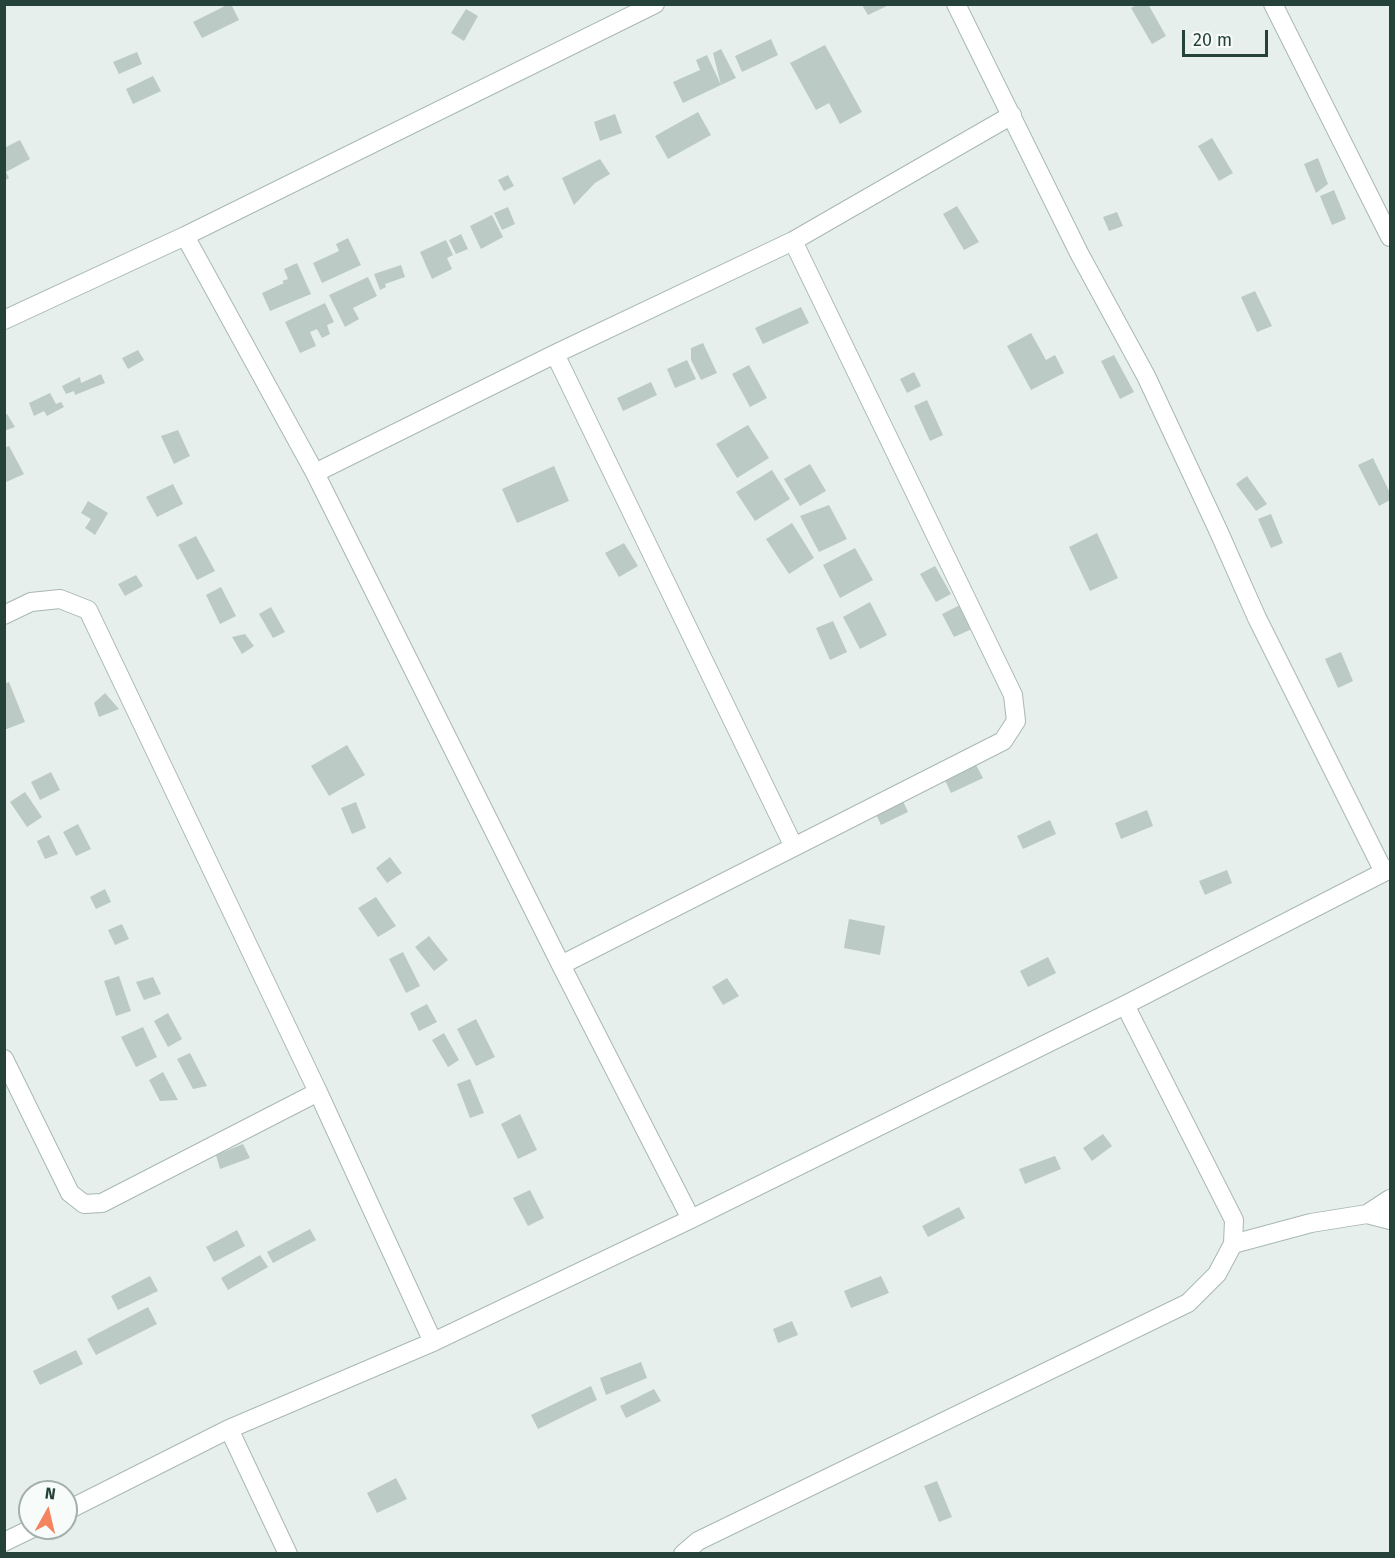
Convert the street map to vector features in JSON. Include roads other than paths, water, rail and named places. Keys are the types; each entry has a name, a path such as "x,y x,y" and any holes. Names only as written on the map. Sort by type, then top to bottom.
{"street":[{"path":"4,320 185,236 655,4"},
{"path":"78,1505 229,1429 433,1342 691,1218 1125,1005 1387,871 1257,618 1146,376 1079,253 956,4"},
{"path":"1273,4 1390,237"},
{"path":"315,473 555,354 793,241 1012,115"},
{"path":"185,236 315,473 561,965 691,1218"},
{"path":"561,965 1004,741 1016,721 1013,695 793,241"},
{"path":"555,354 794,848"},
{"path":"4,615 31,602 60,599 88,610 318,1092 433,1342"},
{"path":"683,1554 698,1541 1188,1303 1217,1274 1233,1244 1234,1220 1125,1005"},
{"path":"4,1059 70,1193 84,1204 102,1203 318,1092"},
{"path":"1367,1214 1390,1199"},
{"path":"1233,1244 1311,1223 1367,1214 1390,1220"},
{"path":"229,1429 288,1554"},
{"path":"4,1542 18,1535"}]}
